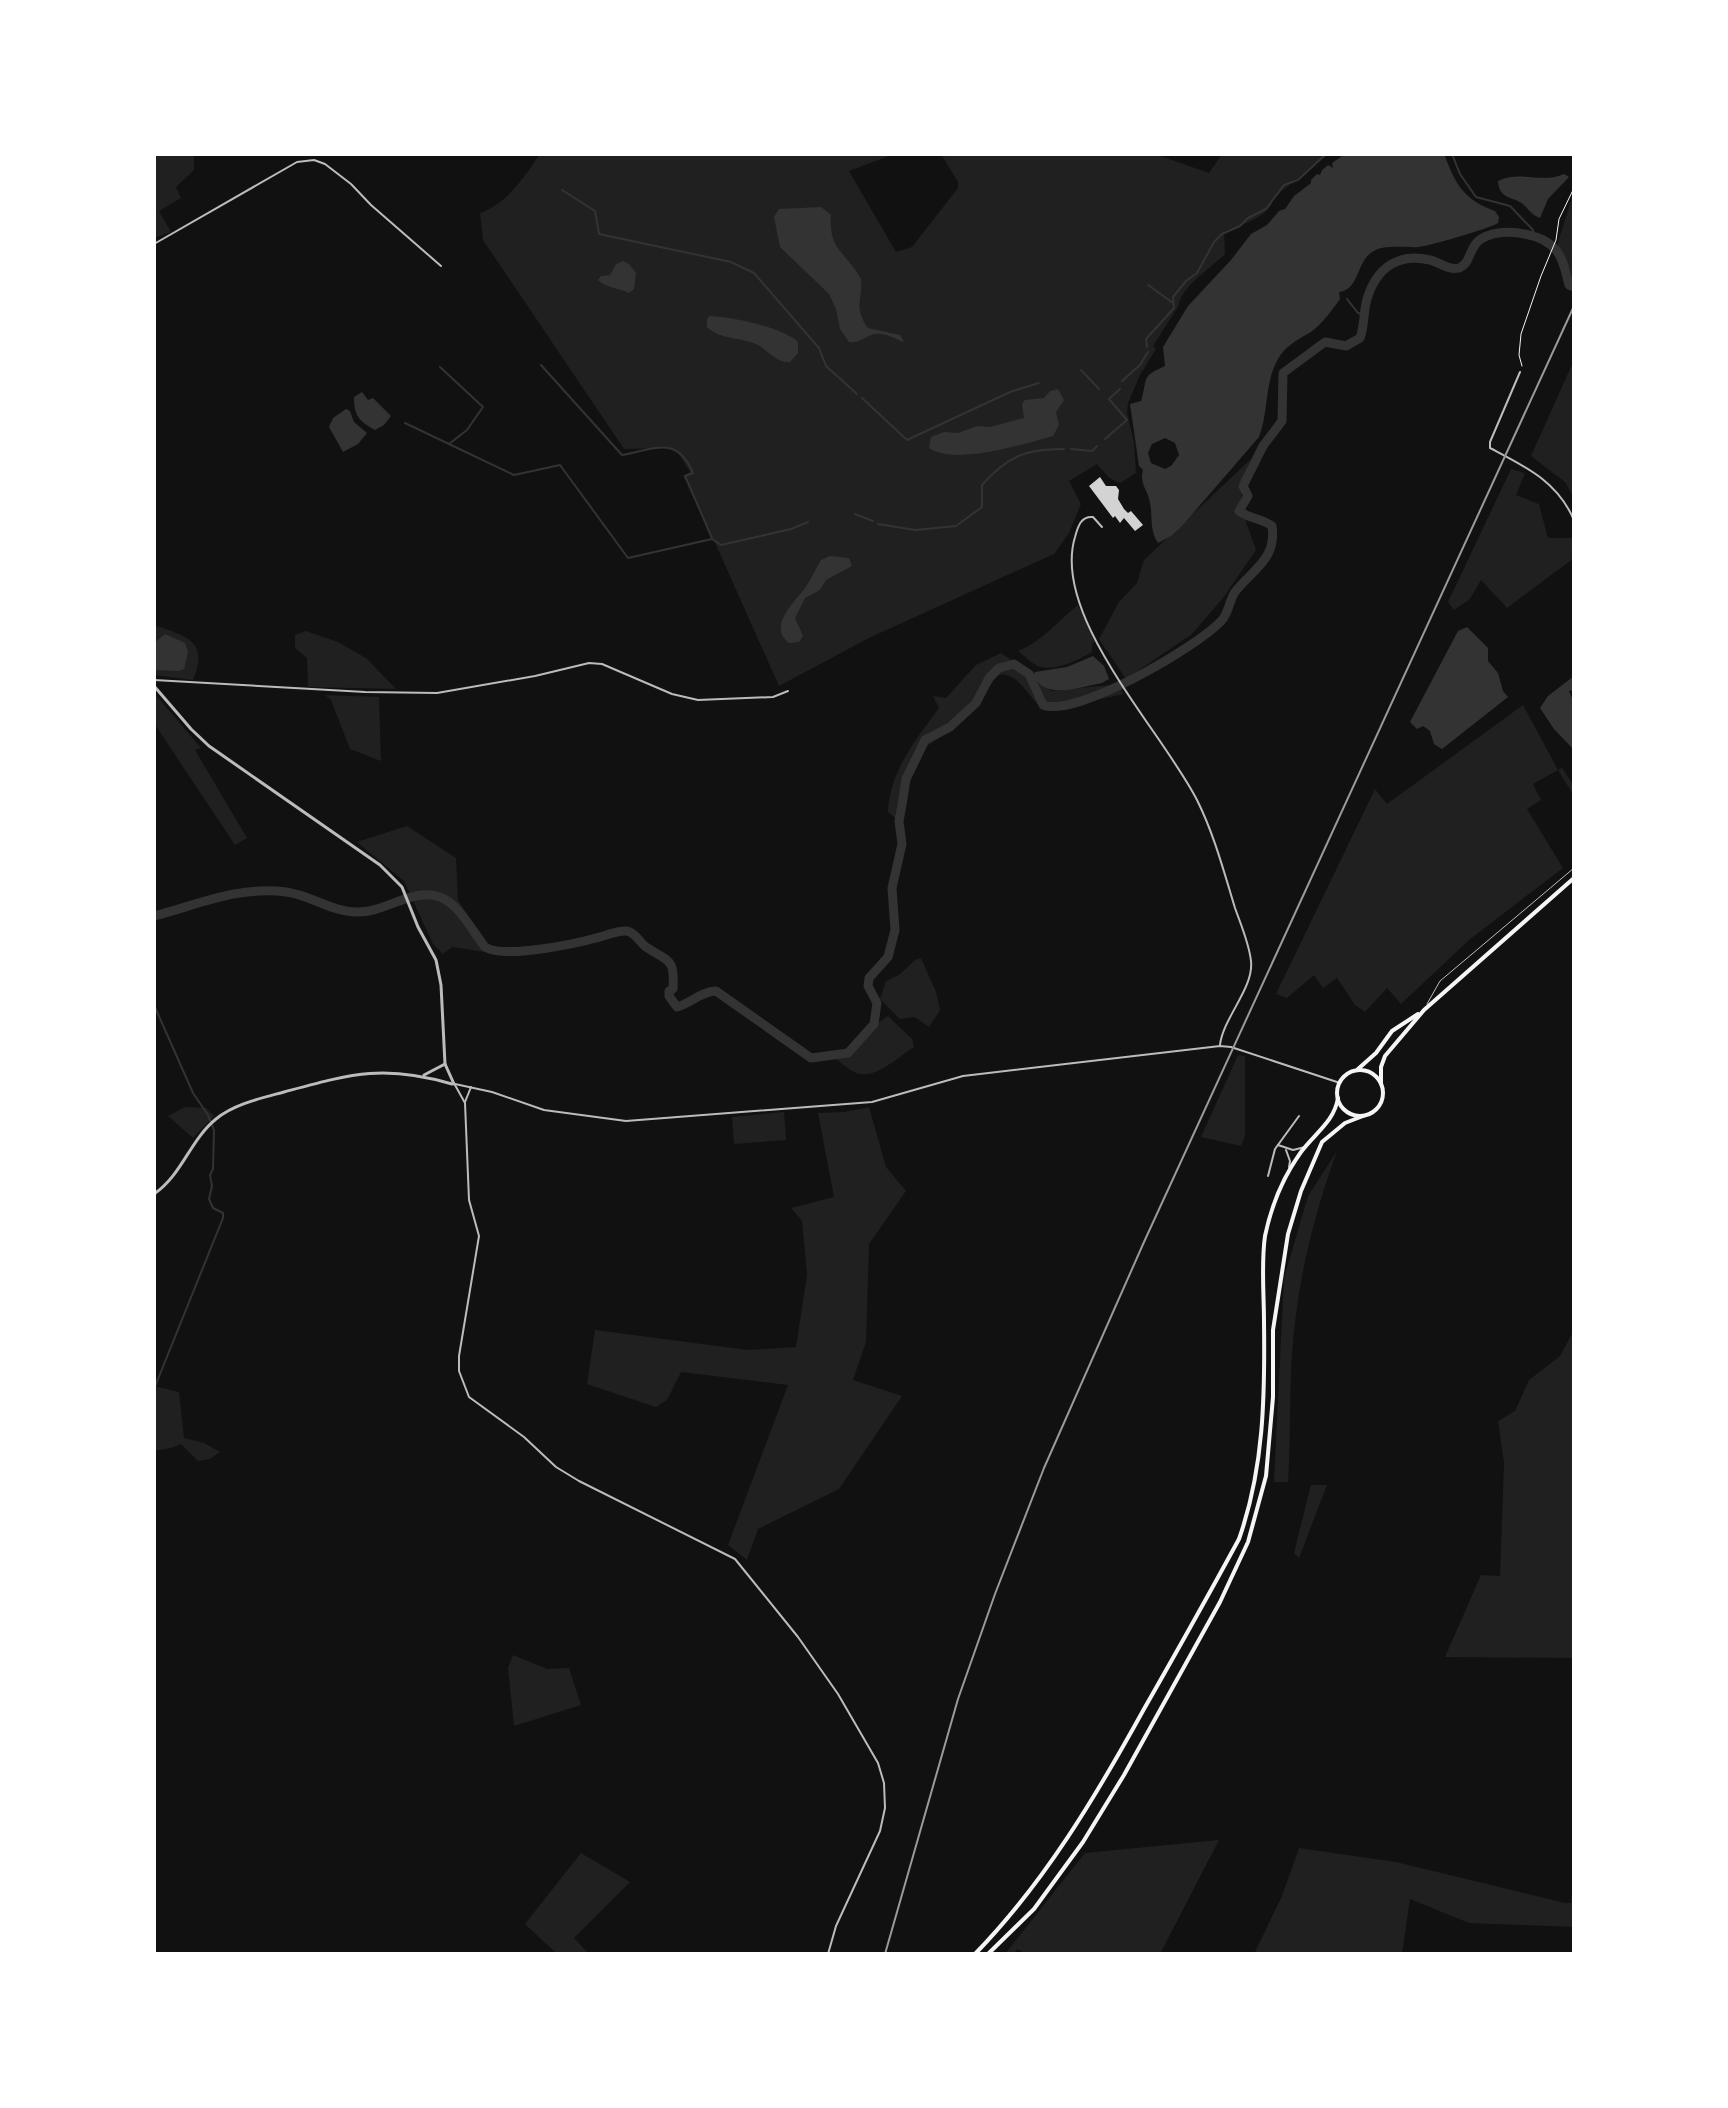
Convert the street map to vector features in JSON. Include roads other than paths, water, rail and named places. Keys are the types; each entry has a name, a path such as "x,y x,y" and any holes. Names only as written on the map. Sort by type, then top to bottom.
{"highway":[{"path":"975,1954 1066,1843 1239,1539 1250,1507 1262,1442 1265,1239 1287,1174 1306,1146 1332,1118 1344,1077 1369,1061 1392,1031 1424,1010 1574,878"},
{"path":"988,1954 1034,1909 1083,1842 1220,1602 1248,1542 1259,1511 1269,1453 1273,1330 1288,1234 1301,1191 1322,1142 1345,1123 1377,1109 1381,1102 1381,1067 1385,1056 1424,1010"},
{"path":"1356,1071 1370,1073 1381,1084"},
{"path":"1338,1098 1347,1112 1363,1116"}],"street":[{"path":"154,244 297,162 314,160 325,164 351,184 441,266"},
{"path":"1520,372 1490,448 1530,470 1556,489 1574,520"},
{"path":"1102,527 1093,517 1082,520 1070,554 1078,600 1113,668 1195,796 1250,956 1250,974 1223,1032 1220,1046"},
{"path":"154,680 351,692 437,693 589,663 602,664 672,694 698,700 773,697 788,691"},
{"path":"154,686 209,746 380,865 402,887 440,975 445,1064 465,1103"},
{"path":"154,1194 173,1179 207,1127 233,1109 338,1076 366,1073 423,1075 544,1110 626,1121 872,1102 963,1076 1220,1046 1340,1083"},
{"path":"423,1075 445,1064"},
{"path":"471,1087 465,1103 469,1200 479,1236 459,1356 459,1371 469,1397 524,1437 564,1473 735,1559 819,1665 878,1763 885,1792 880,1831 836,1926 828,1954"},
{"path":"1268,1176 1278,1145 1299,1116"},
{"path":"1278,1145 1286,1149 1306,1146"},
{"path":"1286,1149 1290,1161 1287,1174"}],"lane":[{"path":"1424,1010 1440,981 1574,868"}],"waterway":[{"path":"1147,347 1146,339 1174,308 1173,297 1197,273 1214,242 1222,234 1266,209 1284,185 1298,180 1326,154"},
{"path":"1452,154 1460,174 1476,197 1510,206 1533,230 1534,237"},
{"path":"562,190 595,211 599,234 731,262 754,273 819,348 826,366 857,394"},
{"path":"154,916 219,897 252,892 286,892 357,912 430,895 440,897 453,906 485,947 494,950 539,949 627,931 669,962 673,971 673,989 669,991 669,996 677,1007 716,991 811,1058 848,1053 874,1024 877,1003 868,986 869,978 888,957 895,930 892,888 902,844 899,821 906,779 925,740 950,727 976,703 989,678 999,668 1014,664 1029,674 1043,705 1059,706 1082,701 1136,677 1189,646 1222,620 1235,592 1262,563 1271,547 1272,526 1239,511 1248,496 1243,486 1263,446 1282,421 1283,373 1325,342 1346,346 1360,338 1366,301 1372,286 1392,264 1419,258 1459,268 1466,263 1481,239 1499,233 1520,233 1541,239 1556,250 1569,285 1574,287"},
{"path":"1148,285 1173,303"},
{"path":"1347,299 1358,313 1365,315"},
{"path":"1122,381 1140,365 1148,352"},
{"path":"541,365 622,455 655,448 680,453 693,473 685,476 712,538"},
{"path":"440,367 483,407 467,430 449,444"},
{"path":"1081,370 1099,389"},
{"path":"862,398 907,440 1010,392 1039,383"},
{"path":"1105,439 1127,420 1109,399 1120,389"},
{"path":"405,423 514,475 560,465 628,558 712,539 721,545 791,529 808,522"},
{"path":"1071,449 1092,451 1097,446"},
{"path":"878,524 915,530 956,526 982,507 982,485 1000,467 1028,453 1064,449"},
{"path":"855,514 873,521"},
{"path":"154,1005 193,1093 214,1130 209,1199 213,1208 223,1213 154,1389"}],"railway":[{"path":"885,1954 958,1699 1044,1468 1144,1242 1574,306"}]}
